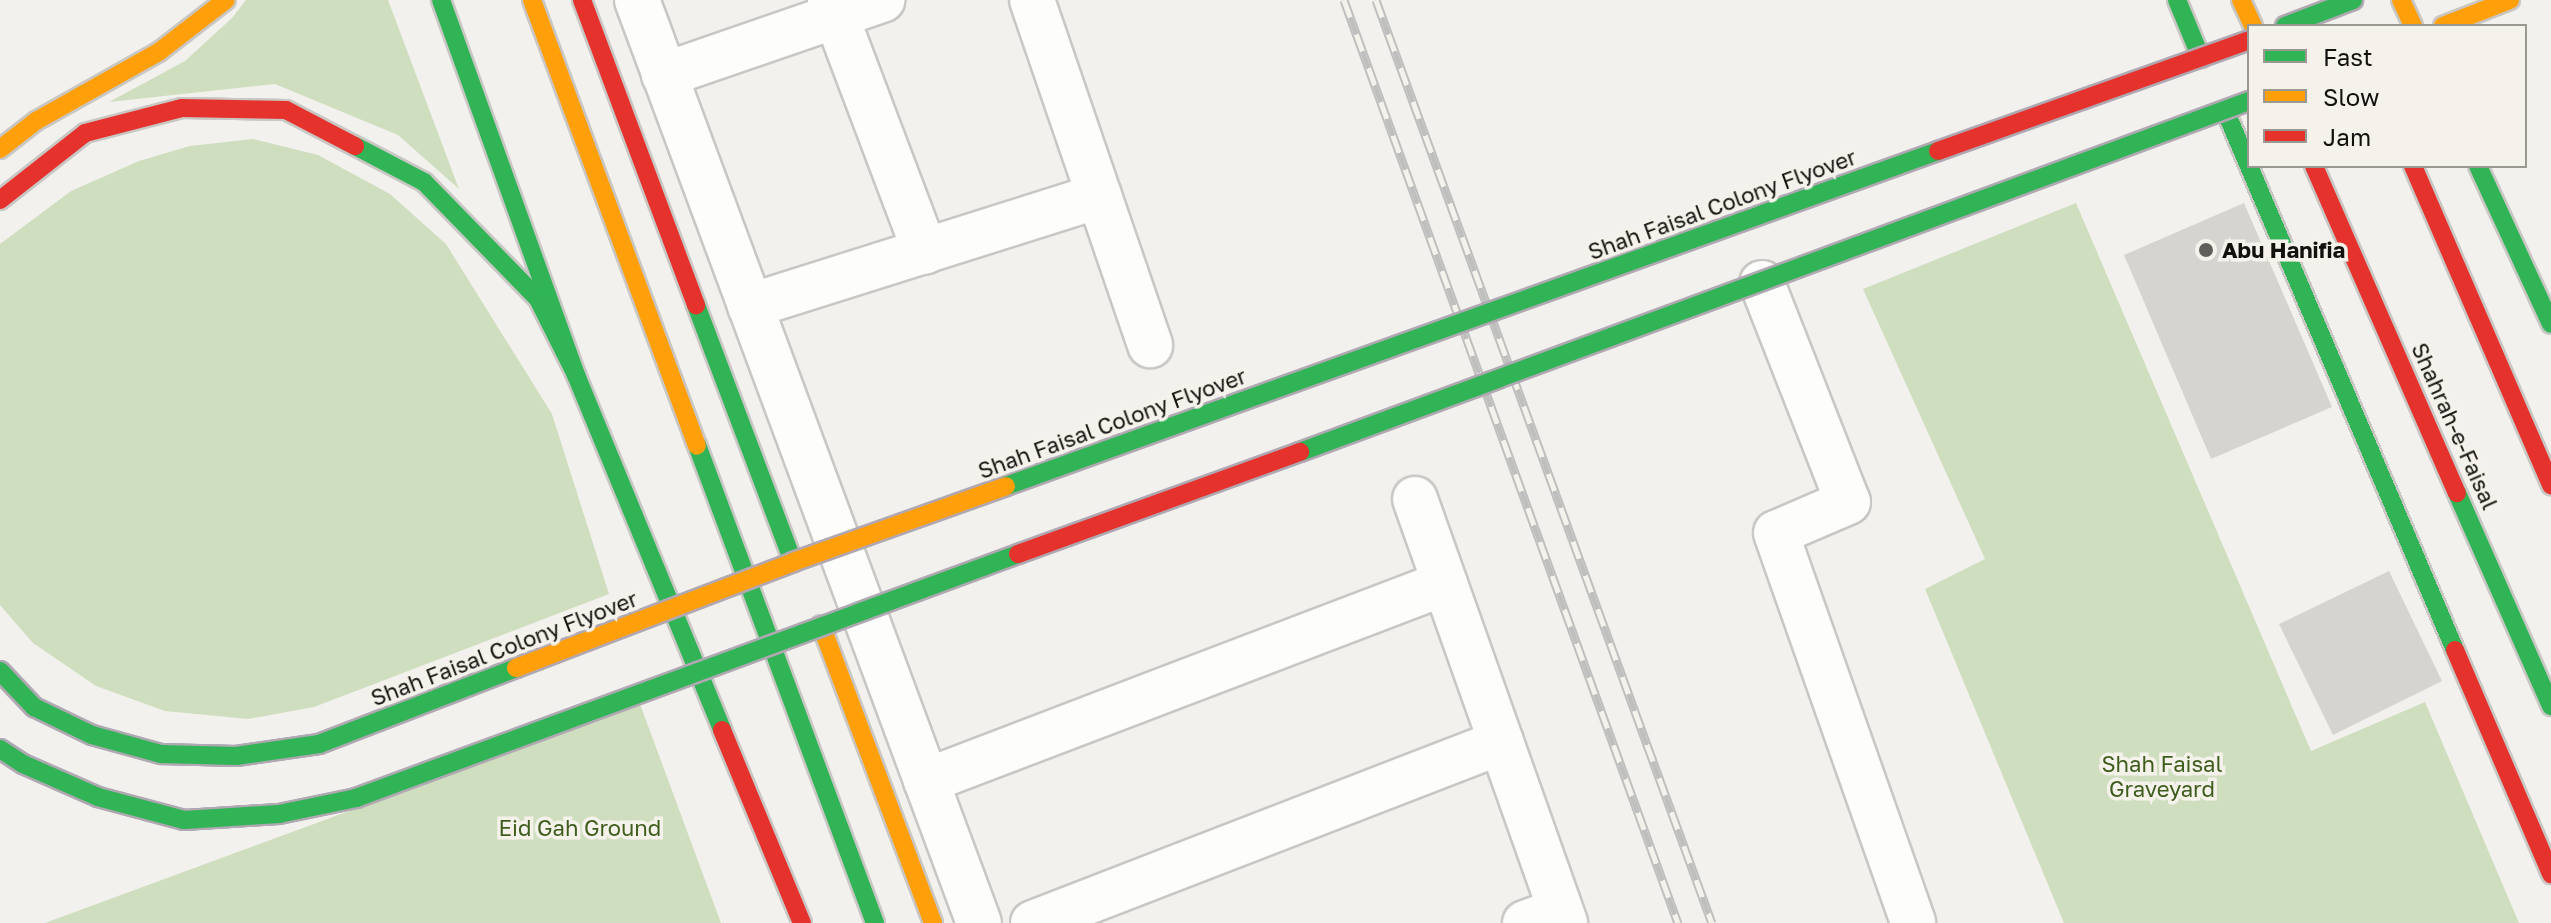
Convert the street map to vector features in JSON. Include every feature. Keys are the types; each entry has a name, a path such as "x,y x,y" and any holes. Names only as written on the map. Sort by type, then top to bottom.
{"main road":[{"path":"0,149 36,121 160,51 226,0"},
{"path":"441,0 576,375 802,923"},
{"path":"532,0 875,923"},
{"path":"582,0 793,562"},
{"path":"2177,0 2201,58"},
{"path":"2241,0 2252,24"},
{"path":"2341,0 2351,24"},
{"path":"2290,24 2353,0"},
{"path":"2401,0 2412,24"},
{"path":"2448,24 2510,0"},
{"name":"Shah Faisal Colony Flyover","path":"0,671 34,707 92,735 161,754 236,756 319,744 793,562 2247,41"},
{"path":"0,749 23,764 98,797 184,820 279,814 356,798 821,625 1762,283 2247,102"},
{"path":"0,200 85,133 182,108 286,110 424,182 538,299 576,375"},
{"path":"2225,110 2247,162"},
{"path":"2250,168 2551,874"},
{"name":"Shahrah-e-Faisal","path":"2315,168 2551,706"},
{"path":"2414,168 2551,485"},
{"path":"2479,168 2551,324"},
{"path":"821,625 933,923"}],"street":[{"path":"637,0 979,923"},
{"path":"664,75 833,8 882,0"},
{"path":"1032,0 1150,345"},
{"path":"833,8 925,252"},
{"path":"750,306 1099,196"},
{"path":"1762,283 1848,502 1776,533 1913,923"},
{"path":"1415,499 1501,742 1550,919"},
{"path":"926,781 1445,583"},
{"path":"1033,923 1501,742"}],"green space":[{"path":"246,0 388,0 459,189 398,135 275,84 109,102 185,61 232,18"},
{"path":"253,139 318,155 390,194 446,244 552,414 609,594 314,707 248,719 165,711 96,686 33,643 0,605 0,244 71,191 139,161 190,146"},
{"name":"Shah Faisal Graveyard","path":"2076,203 2311,751 2425,702 2519,923 2064,923 1925,589 1985,559 1863,289"},
{"name":"Eid Gah Ground","path":"640,704 721,923 45,923"}],"building":[{"path":"2244,203 2332,407 2211,459 2124,255"},
{"path":"2389,571 2442,681 2333,735 2279,624"}],"railway":[{"path":"1344,0 1678,923"},
{"path":"1376,0 1712,923"}],"traffic: fast":[{"path":"441,0 576,375 722,730"},
{"path":"2177,0 2201,58"},
{"path":"2290,24 2353,0"},
{"path":"1300,452 2247,102"},
{"path":"2225,110 2247,162"},
{"path":"355,146 424,182 538,299 576,375"},
{"path":"1006,486 1938,151"},
{"path":"2250,168 2455,650"},
{"path":"2479,168 2551,324"},
{"path":"696,305 793,562"},
{"path":"697,445 875,923"},
{"path":"2457,493 2551,706"},
{"path":"0,749 23,764 98,797 184,820 279,814 356,798 1018,554"},
{"path":"0,671 34,707 92,735 161,754 236,756 319,744 516,668"}],"traffic: slow":[{"path":"0,149 36,121 160,51 226,0"},
{"path":"532,0 697,445"},
{"path":"2241,0 2252,24"},
{"path":"2401,0 2412,24"},
{"path":"2448,24 2510,0"},
{"path":"516,668 793,562 1006,486"},
{"path":"821,625 933,923"}],"traffic: jam":[{"path":"582,0 696,305"},
{"path":"1938,151 2247,41"},
{"path":"0,200 85,133 182,108 286,110 355,146"},
{"path":"2315,168 2457,493"},
{"path":"2414,168 2551,485"},
{"path":"1018,554 1300,452"},
{"path":"2455,650 2551,874"},
{"path":"722,730 802,923"}],"place":[{"name":"Abu Hanifia","path":"2206,250"}]}
